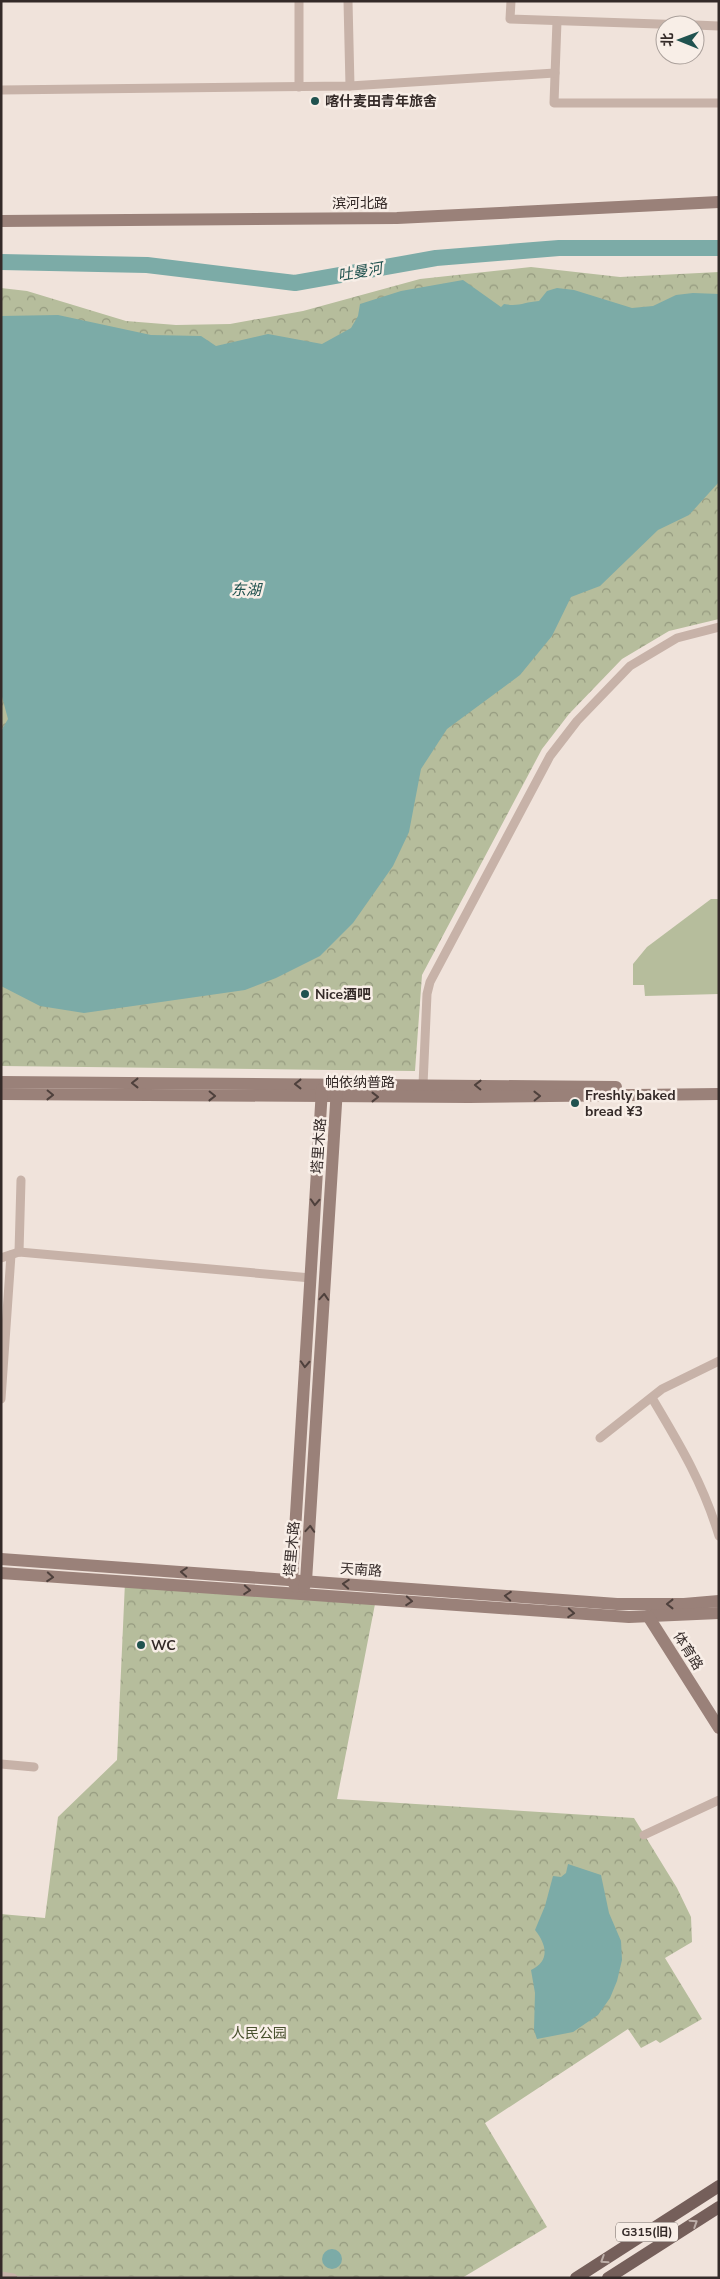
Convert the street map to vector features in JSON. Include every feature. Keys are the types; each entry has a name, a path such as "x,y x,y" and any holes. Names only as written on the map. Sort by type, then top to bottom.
{"main road":[{"name":"G315(旧)","path":"576,2278 719,2186"},
{"name":"G315(旧)","path":"608,2278 719,2207"}],"street":[{"path":"299,1 299,87"},
{"path":"348,1 350,86"},
{"path":"510,1 510,19 655,24"},
{"path":"557,22 554,103 719,103"},
{"path":"705,25 719,26"},
{"path":"1,90 350,86 555,73"},
{"name":"滨河北路","path":"1,221 397,218 719,202"},
{"path":"423,1085 427,994 430,982 550,756 577,721 630,666 677,638 719,626"},
{"name":"帕依纳普路","path":"1,1082 322,1084 337,1090 719,1094"},
{"name":"塔里木路","path":"301,1594 292,1580 322,1084"},
{"name":"帕依纳普路","path":"1,1094 322,1097 337,1090 423,1085 719,1088"},
{"name":"塔里木路","path":"301,1594 306,1581 337,1090"},
{"path":"1,1399 21,1180"},
{"path":"1,1258 15,1254 311,1278"},
{"path":"600,1438 662,1389 719,1361"},
{"path":"652,1398 696,1472 719,1536"},
{"name":"天南路","path":"1,1559 617,1604 684,1604 719,1601"},
{"name":"天南路","path":"1,1573 610,1615 648,1616 719,1613"},
{"name":"体育路","path":"648,1616 719,1728"},
{"path":"1,1764 34,1767"},
{"path":"644,1835 719,1800"},
{"path":"1,2276 12,2278"}],"green space":[{"name":"东湖","path":"531,267 620,277 719,272 719,619 669,631 622,659 569,714 542,749 422,975 415,1071 1,1066 1,288 27,291 126,321 176,325 230,324 303,311 420,279"},
{"path":"711,899 719,899 719,994 645,996 644,985 633,985 633,964 647,947"},
{"name":"人民公园","path":"125,1582 376,1599 337,1799 634,1818 677,1888 691,1917 692,1942 665,1958 702,2019 660,2043 656,2040 641,2048 628,2029 485,2123 547,2227 462,2278 1,2276 1,1914 45,1918 58,1817 117,1760"}],"water":[{"name":"东湖","path":"463,280 501,307 504,304 518,305 539,301 547,291 557,288 574,290 632,308 653,306 676,295 693,293 719,294 719,482 689,515 658,530 600,586 571,597 552,636 520,675 447,729 421,769 409,832 393,866 353,923 320,956 276,978 245,990 84,1013 40,1006 1,986 1,731 8,719 1,693 1,316 58,315 151,335 201,336 216,346 268,334 322,344 351,328 358,316 360,304 401,291"},
{"path":"568,1864 601,1875 609,1913 621,1941 622,1960 617,1981 610,1998 598,2015 573,2032 537,2039 534,2030 535,1993 531,1970 541,1962 545,1952 542,1941 535,1930 545,1906 553,1876 561,1877 566,1873"},
{"path":"328,2249 336,2249 342,2255 342,2263 336,2269 328,2269 322,2263 322,2255"}],"waterway":[{"name":"吐曼河","path":"1,262 147,265 295,283 436,258 559,248 719,248"}],"place":[{"name":"喀什麦田青年旅舍","path":"315,101"},
{"name":"Nice酒吧","path":"305,994"},
{"name":"Freshly baked bread ¥3","path":"575,1103"},
{"name":"WC","path":"141,1645"}]}
